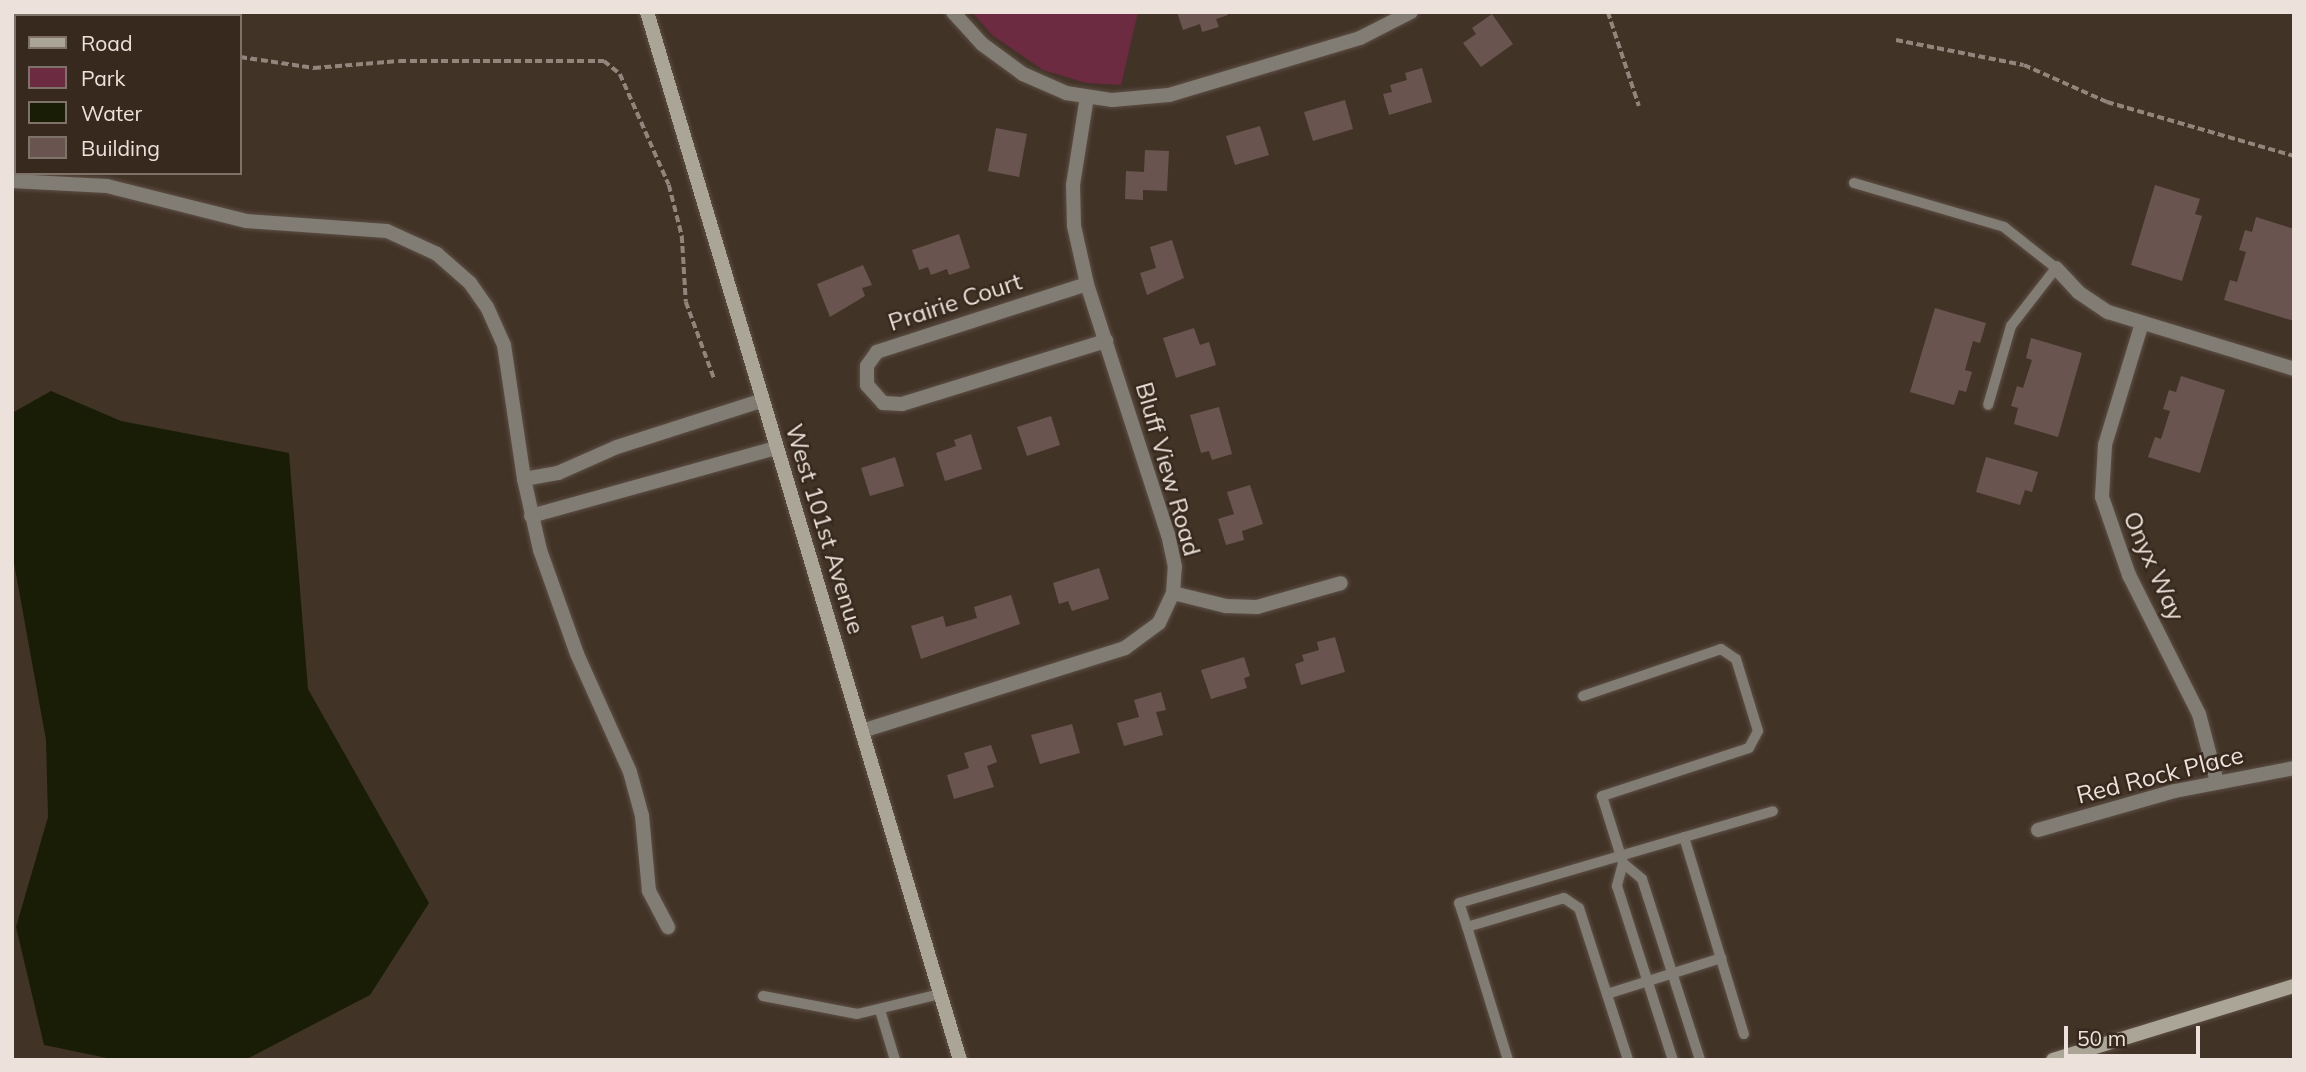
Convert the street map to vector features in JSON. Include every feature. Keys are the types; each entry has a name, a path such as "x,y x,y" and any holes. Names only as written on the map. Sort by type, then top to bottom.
{"street":[{"name":"West 101st Avenue","path":"647,12 960,1060"},
{"path":"953,12 1007,65 1052,88 1087,97 1131,100 1169,95 1360,38 1411,12"},
{"name":"Bluff View Road","path":"862,731 1125,649 1159,623 1173,593 1170,543 1087,284 1072,203 1087,97"},
{"path":"12,181 88,183 246,221 373,229 400,236 436,254 470,283 494,320 507,358 531,516 559,610 630,772 642,816 649,891 668,927"},
{"path":"2056,268 2088,300 2142,323 2294,369"},
{"name":"Prairie Court","path":"1087,284 877,352 867,366 867,385 883,403 902,404 1105,341"},
{"name":"Onyx Way","path":"2142,323 2105,445 2102,497 2129,575 2199,714 2217,782"},
{"path":"524,479 558,473 617,447 763,400"},
{"path":"531,516 778,448"},
{"path":"1173,593 1226,606 1256,607 1341,583"},
{"name":"Red Rock Place","path":"2038,830 2217,782 2294,768"},
{"path":"2053,1060 2294,986"}],"lane":[{"path":"1854,183 2004,227 2056,268 2011,326 1988,405"},
{"path":"1583,696 1721,649 1736,659 1758,731 1749,748 1602,796 1622,859 1642,879 1700,1060"},
{"path":"1508,1060 1459,903 1622,859 1684,837 1773,811"},
{"path":"1684,837 1744,1034"},
{"path":"1622,859 1617,886 1673,1060"},
{"path":"1467,928 1564,898 1578,908 1628,1060"},
{"path":"1607,994 1721,958"},
{"path":"763,996 857,1014 940,994"},
{"path":"880,1010 895,1060"}],"path":[{"path":"1608,12 1639,106"},
{"path":"1896,40 2024,65 2107,102 2294,156"},
{"path":"242,57 314,68 399,61 604,61 620,74 669,185 682,236 686,302 714,378"}],"green space":[{"path":"972,12 1138,12 1121,85 1086,83 1043,70 992,35"}],"water":[{"path":"51,391 121,421 289,453 308,689 429,903 370,995 245,1060 117,1060 44,1045 16,927 48,817 46,740 12,552 12,413"}],"building":[{"path":"1177,12 1227,12 1228,15 1216,19 1219,27 1202,32 1200,24 1183,30"},
{"path":"1492,14 1513,44 1481,67 1463,43 1476,34 1472,28"},
{"path":"1422,68 1432,102 1389,115 1383,94 1392,92 1390,85 1407,80 1405,73"},
{"path":"1345,100 1353,129 1313,141 1304,112"},
{"path":"1260,126 1269,155 1235,165 1226,136"},
{"path":"996,128 1027,134 1019,177 988,171"},
{"path":"1145,150 1169,151 1167,191 1143,190 1143,200 1125,199 1126,171 1144,172"},
{"path":"2155,185 2200,199 2195,214 2202,216 2182,281 2131,265"},
{"path":"2256,217 2294,229 2294,321 2224,300 2230,280 2237,282 2246,252 2239,250 2245,230 2252,232"},
{"path":"959,234 970,268 949,275 947,269 931,275 928,267 919,270 912,250"},
{"path":"1172,240 1184,278 1147,295 1140,273 1156,268 1150,247"},
{"path":"863,265 872,285 862,288 865,296 830,317 817,284"},
{"path":"1935,308 1986,323 1980,343 1973,341 1965,370 1972,372 1966,392 1959,390 1954,405 1910,392"},
{"path":"1194,328 1200,345 1209,342 1216,365 1176,378 1163,338"},
{"path":"2031,338 2082,353 2058,437 2014,424 2018,408 2011,406 2017,386 2023,388 2032,360 2026,358"},
{"path":"2181,376 2225,390 2200,473 2148,457 2155,437 2161,439 2170,411 2163,409 2169,390 2176,392"},
{"path":"1219,407 1232,454 1212,460 1209,451 1201,453 1190,415"},
{"path":"1051,416 1060,445 1027,456 1017,427"},
{"path":"971,434 982,469 945,481 936,453 956,446 954,440"},
{"path":"895,457 904,486 870,496 861,468"},
{"path":"1986,457 2038,472 2032,492 2025,490 2020,505 1976,492"},
{"path":"1250,485 1263,524 1242,531 1244,540 1226,545 1218,519 1234,514 1227,492"},
{"path":"1099,568 1109,599 1072,611 1068,601 1059,604 1053,583"},
{"path":"1011,595 1020,624 921,659 911,626 943,616 946,627 977,618 974,607"},
{"path":"1335,637 1345,672 1301,685 1295,664 1304,661 1302,655 1319,650 1317,642"},
{"path":"1244,657 1250,676 1244,678 1247,688 1211,699 1201,670"},
{"path":"1161,692 1166,710 1156,712 1163,735 1124,746 1117,723 1139,717 1134,700"},
{"path":"1072,724 1080,753 1040,764 1031,735"},
{"path":"991,745 997,762 987,766 994,787 954,799 947,775 969,768 964,753"}]}
